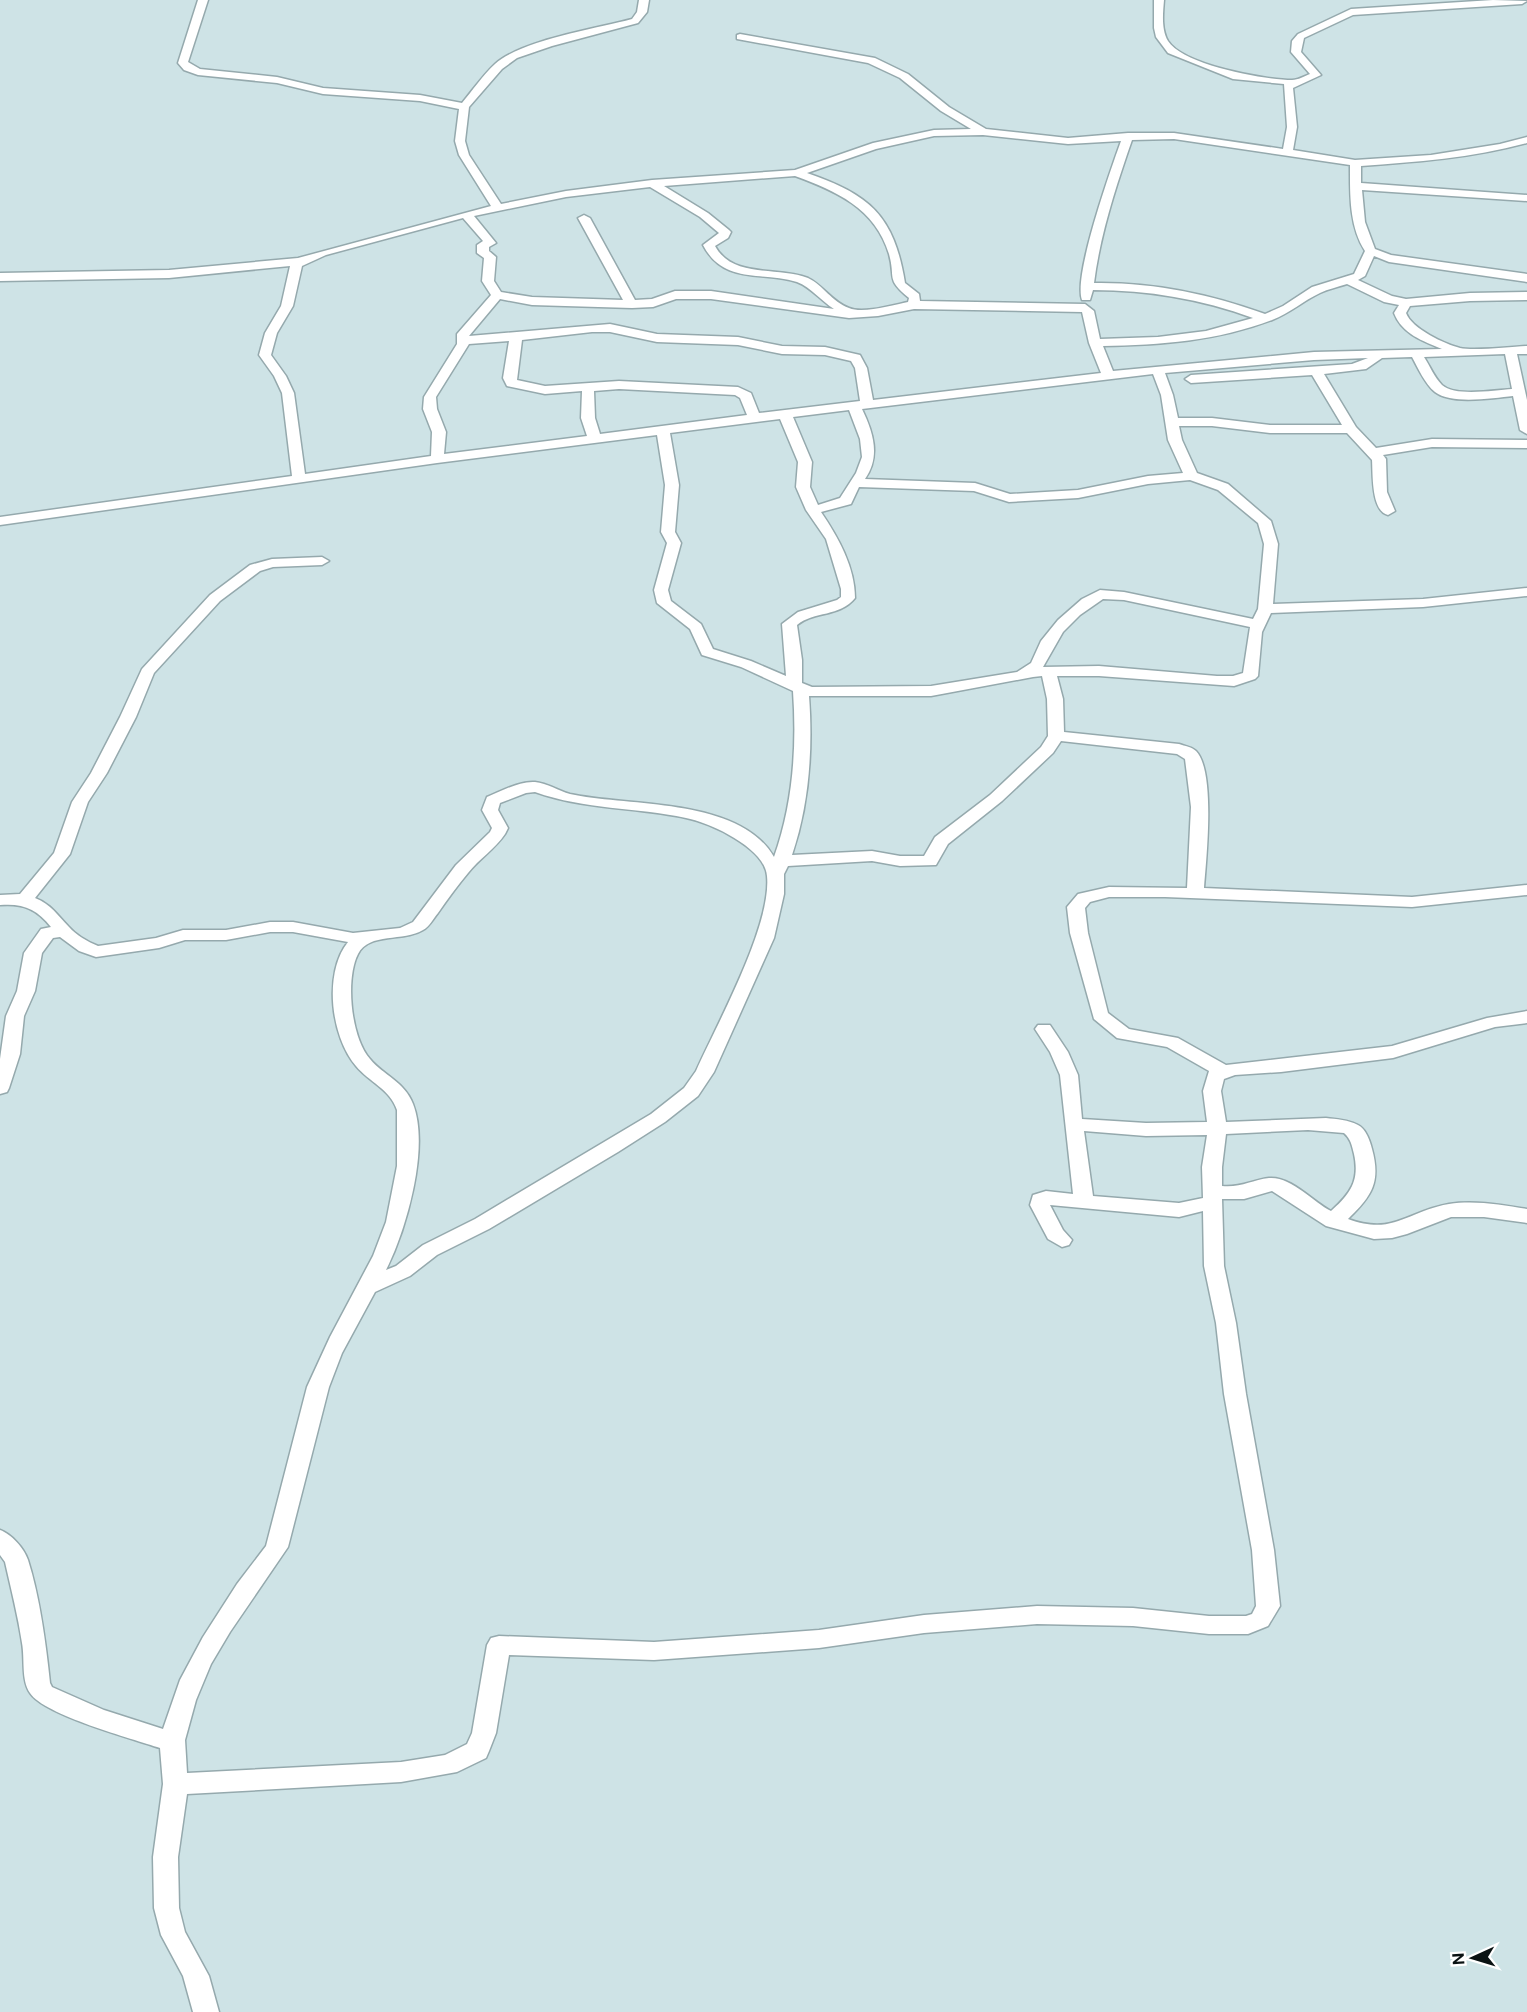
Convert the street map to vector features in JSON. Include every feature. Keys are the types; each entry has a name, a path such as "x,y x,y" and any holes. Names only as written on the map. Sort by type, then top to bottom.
{"street":[{"path":"203,0 196,28 189,41 183,63 188,68 198,72 277,80 309,90 385,94 436,100 464,107"},
{"path":"497,207 464,154 460,141 464,107 498,67 513,56 548,44 635,21 642,12 644,0"},
{"path":"1159,0 1159,31 1162,41 1170,52 1240,78 1292,83 1307,80 1316,75 1296,52 1297,41 1301,36 1342,14 1465,3 1523,2"},
{"path":"740,37 871,60 904,76 945,109 983,132"},
{"path":"1287,154 1293,127 1287,90 1292,83"},
{"path":"0,277 169,273 300,261 497,207 566,194 652,183 796,173 849,154 906,138 945,132 983,132 1068,141 1128,136 1174,136 1355,163 1431,158 1501,147 1527,140"},
{"path":"1109,376 1095,343 1088,311 1085,308 1086,287 1110,185 1128,136"},
{"path":"1355,163 1362,236 1371,251 1389,258 1527,278"},
{"path":"796,173 840,190 868,208 877,218 894,252 899,284 915,297 914,304"},
{"path":"652,183 704,215 725,232 724,236 708,245 710,252 725,265 734,269 782,276 813,285 819,293 849,314"},
{"path":"1356,186 1527,198"},
{"path":"466,214 490,243 483,245 483,253 490,257 488,281 497,295 641,317 679,340 738,341 782,350 808,350 849,355 856,358 861,368 860,404 867,456 865,470 846,501 813,510"},
{"path":"584,218 599,241 609,267 641,317"},
{"path":"1095,343 1189,338 1228,330 1265,318 1287,309 1316,290 1350,281 1359,276 1371,251"},
{"path":"299,479 288,393 280,376 265,355 271,333 287,306 294,270 300,261"},
{"path":"1350,281 1388,298 1406,303 1470,297 1527,296"},
{"path":"1086,287 1114,286 1150,290 1221,304 1265,318"},
{"path":"437,459 439,432 430,409 430,397 464,340 463,334 471,328 497,295"},
{"path":"464,340 601,328 641,317 675,295 711,295 785,308 849,314 896,309 914,304 1085,308"},
{"path":"1406,303 1400,313 1404,321 1414,330 1457,351"},
{"path":"516,336 509,378 512,383 519,386 545,390 588,386 665,386 738,391 746,396 749,408 756,419"},
{"path":"1510,350 1518,392 1525,410 1527,430"},
{"path":"1161,375 1314,356 1527,350"},
{"path":"0,521 437,459 663,432 860,404 1109,376 1317,372 1365,366 1373,362 1379,353"},
{"path":"1416,353 1434,383 1443,392 1457,394 1518,392"},
{"path":"1317,372 1351,429 1375,452 1381,467 1380,492 1388,511"},
{"path":"1161,375 1175,440 1191,476"},
{"path":"588,386 588,418 594,440"},
{"path":"367,1287 403,1271 430,1250 482,1224 611,1148 658,1118 691,1092 705,1072 765,939 779,868 797,796 804,721 797,688 789,624 804,614 836,607 848,598 848,589 833,539 813,510 803,487 805,462 785,414"},
{"path":"1171,422 1212,422 1270,429 1351,429"},
{"path":"663,432 672,494 668,538 674,543 662,590 664,603 696,627 707,652 714,656 746,664 797,688 820,693 931,691 1041,671 1099,671 1217,681 1245,679 1250,676 1253,644 1265,609 1271,544 1264,522 1223,487 1191,476 1148,480 1078,494 1009,498 975,487 855,483"},
{"path":"1375,452 1432,443 1527,444"},
{"path":"25,898 62,854 80,802 99,773 128,717 147,672 215,598 255,568 272,563 322,561"},
{"path":"1265,609 1423,603 1527,592"},
{"path":"779,868 872,856 900,861 930,861 940,842 996,798 1047,750 1056,735 1055,699 1038,666 1045,646 1062,623 1100,594 1146,600 1258,624"},
{"path":"1056,735 1179,749 1188,752 1192,758 1198,792 1195,893"},
{"path":"0,900 25,898 52,915 63,931 96,952 159,943 183,935 226,935 281,926 339,936 367,937 403,933 419,926 462,868 497,834 500,828 490,810 493,800 523,788 536,787 567,798 689,813 717,822 740,834 779,868"},
{"path":"1223,1071 1172,1042 1123,1034 1100,1015 1079,933 1076,908 1084,898 1109,892 1195,893 1412,902 1527,890"},
{"path":"0,1088 11,1054 15,1017 26,991 33,953 47,933 63,931"},
{"path":"206,2012 201,1989 192,1966 170,1928 164,1899 165,1860 176,1784 171,1762 172,1742 180,1712 199,1661 245,1590 277,1547 313,1416 318,1386 326,1364 383,1256 407,1172 404,1100 363,1062 355,1051 348,1031 344,1005 346,960 355,945 367,937"},
{"path":"176,1784 401,1772 448,1765 477,1750 481,1742 499,1645 676,1650 819,1639 924,1624 1037,1615 1133,1617 1209,1625 1248,1625 1260,1620 1268,1606 1263,1550 1235,1394 1226,1323 1214,1266 1212,1197 1217,1129 1212,1091 1216,1075 1223,1071 1393,1052 1493,1022 1527,1017"},
{"path":"1044,1029 1059,1052 1069,1075 1073,1124 1084,1201"},
{"path":"1073,1124 1105,1129 1217,1129 1323,1124 1353,1129 1359,1137 1365,1155 1367,1184 1357,1199 1333,1221"},
{"path":"1062,1240 1055,1234 1040,1205 1040,1200 1046,1197 1179,1210 1212,1197 1239,1193 1269,1184 1278,1185 1306,1206 1333,1221 1360,1229 1386,1232 1413,1224 1440,1212 1461,1209 1527,1216"},
{"path":"0,1539 16,1558 34,1643 38,1686 44,1694 97,1718 172,1742"}]}
